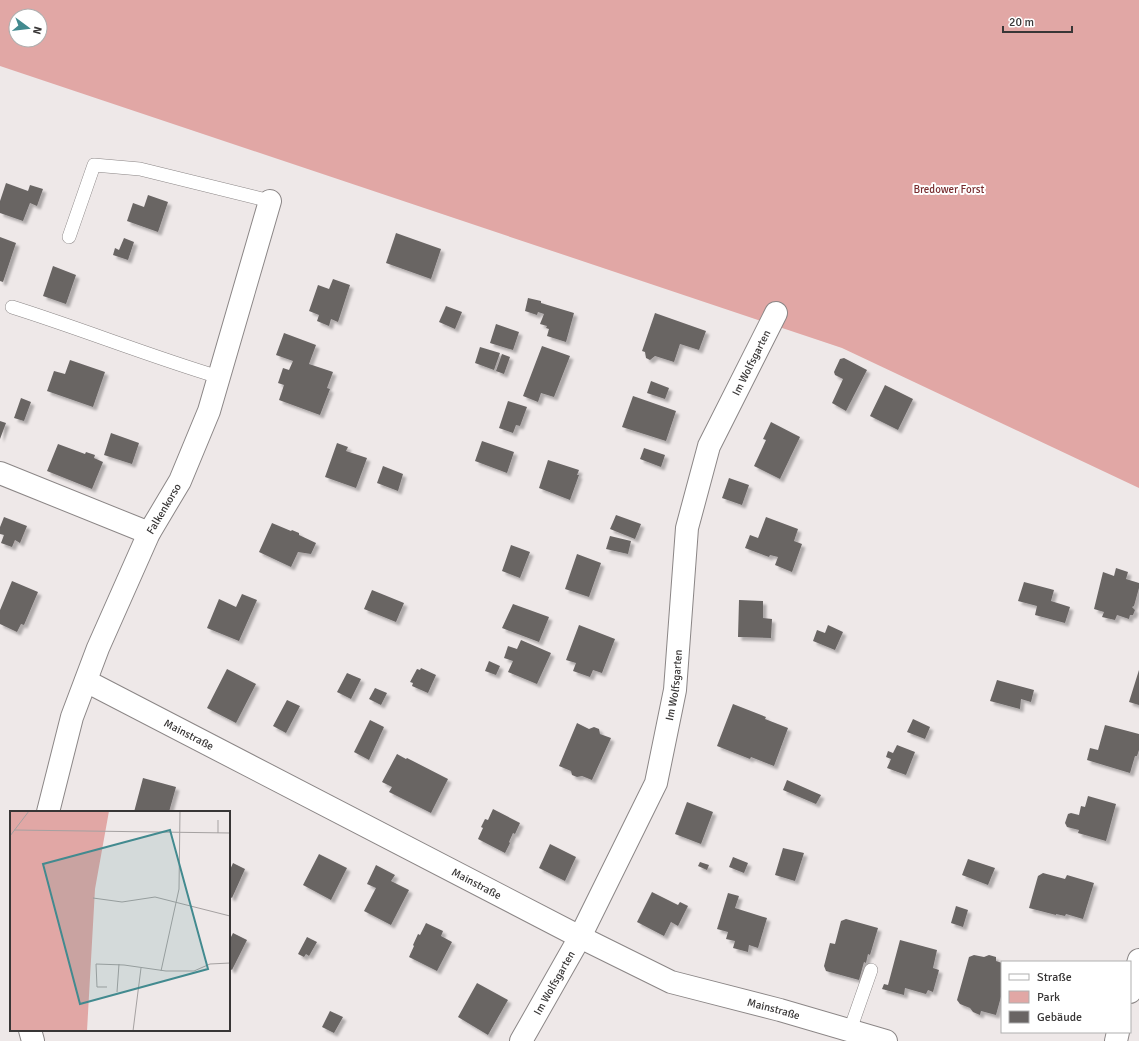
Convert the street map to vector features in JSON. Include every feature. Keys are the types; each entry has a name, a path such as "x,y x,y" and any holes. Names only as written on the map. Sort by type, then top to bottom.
{"street":[{"name":"Falkenkorso","path":"48,811 72,718 98,648 150,533 180,481 209,411 270,201"},
{"name":"Im Wolfsgarten","path":"521,1041 580,937 656,783 674,690 687,528 709,446 776,313"},
{"path":"0,473 150,533"},
{"name":"Mainstraße","path":"86,681 580,937 671,982 780,1010 886,1041"},
{"path":"1131,988 1139,960"},
{"path":"30,1031 33,1041"}],"lane":[{"path":"69,237 94,165 140,169 270,201"},
{"path":"12,307 172,363 219,377"},
{"path":"850,1030 871,970"}],"green space":[{"name":"Bredower Forst","path":"0,0 1139,0 1139,488 842,348 0,66"}],"building":[{"path":"6,183 28,191 30,185 43,189 37,206 30,203 23,221 0,213 0,201"},
{"path":"148,195 168,202 158,232 127,221 133,203 144,207"},
{"path":"396,233 441,249 431,279 386,263"},
{"path":"0,237 16,243 3,282 0,281"},
{"path":"124,238 134,242 128,260 113,255 115,248 119,250"},
{"path":"53,266 76,275 66,304 43,296"},
{"path":"333,279 350,285 338,322 331,319 329,326 317,321 319,315 309,311 318,285 329,289"},
{"path":"528,298 574,313 566,342 547,336 549,329 546,328 547,326 540,324 544,314 538,312 537,315 525,311"},
{"path":"446,306 462,312 455,329 439,322"},
{"path":"655,313 706,331 699,350 680,344 674,362 655,356 650,360 646,358 645,352 642,351"},
{"path":"496,324 519,332 513,350 490,343"},
{"path":"284,333 316,345 309,364 333,372 327,388 330,389 320,415 279,400 284,385 278,383 283,368 289,370 293,361 276,355"},
{"path":"542,346 570,356 554,397 541,393 538,402 523,396"},
{"path":"480,347 500,353 494,370 475,363"},
{"path":"502,354 510,357 504,374 496,371"},
{"path":"844,358 867,370 846,411 832,403 843,379 835,375 834,372 840,359"},
{"path":"70,360 105,372 93,407 47,391 54,371 65,374"},
{"path":"651,381 669,388 665,399 647,393"},
{"path":"885,385 913,399 898,430 870,416"},
{"path":"633,396 676,411 666,441 622,427"},
{"path":"21,398 31,402 24,421 14,418"},
{"path":"508,401 527,407 520,426 516,425 513,433 499,428"},
{"path":"0,421 6,423 0,439"},
{"path":"771,422 800,437 780,479 754,466 766,440 763,439"},
{"path":"111,433 139,443 132,464 104,455"},
{"path":"482,441 514,452 507,473 475,461"},
{"path":"337,443 348,447 346,451 367,458 356,488 325,477"},
{"path":"58,444 85,454 86,452 95,455 94,458 103,462 92,489 47,471"},
{"path":"644,448 665,455 661,467 640,459"},
{"path":"548,460 579,470 577,475 579,475 570,500 539,488"},
{"path":"383,466 403,474 398,491 377,483"},
{"path":"729,478 749,485 742,505 722,498"},
{"path":"616,515 641,524 635,539 610,529"},
{"path":"4,517 27,526 20,543 15,540 12,547 1,543 4,535 0,534 0,527"},
{"path":"766,517 798,529 794,541 802,544 792,572 775,565 778,557 770,555 769,557 745,548 750,535 758,538"},
{"path":"272,523 299,533 299,535 316,543 311,554 298,552 291,567 259,552"},
{"path":"610,536 631,541 628,554 606,549"},
{"path":"511,545 530,552 520,578 502,571"},
{"path":"577,554 601,563 589,597 565,589"},
{"path":"1116,568 1128,572 1126,579 1139,583 1134,606 1132,607 1135,610 1133,615 1130,615 1129,619 1117,615 1115,620 1102,617 1104,612 1094,609 1103,572 1114,576"},
{"path":"12,581 38,592 24,625 21,624 17,632 0,624 0,610"},
{"path":"1024,582 1054,590 1051,601 1070,607 1065,623 1035,615 1037,606 1018,601"},
{"path":"372,590 404,603 396,622 364,609"},
{"path":"242,594 257,600 239,641 207,628 219,599 236,607"},
{"path":"739,600 763,601 763,618 772,619 771,638 738,637"},
{"path":"513,604 549,617 539,642 502,628"},
{"path":"579,625 615,639 602,673 593,670 590,677 573,671 576,663 566,660"},
{"path":"828,625 843,632 835,650 813,641 817,630 825,633"},
{"path":"521,640 551,653 537,684 508,672 513,661 504,658 508,646 517,649"},
{"path":"489,661 500,666 496,675 485,671"},
{"path":"421,668 436,675 428,693 412,686 413,683 410,682 417,669 420,670"},
{"path":"227,669 256,684 236,723 207,708"},
{"path":"1139,670 1139,705 1129,702"},
{"path":"347,673 361,679 351,699 337,692"},
{"path":"997,680 1034,690 1031,702 1021,699 1020,709 990,701"},
{"path":"375,688 387,693 381,705 369,699"},
{"path":"287,700 300,706 286,733 273,726"},
{"path":"733,704 766,717 765,719 788,728 774,766 751,757 750,759 717,746"},
{"path":"913,719 930,727 925,739 907,732"},
{"path":"370,720 384,727 369,760 354,752"},
{"path":"577,723 589,729 594,727 599,729 600,734 611,738 592,780 582,776 577,777 572,775 571,771 559,766"},
{"path":"1105,725 1139,734 1139,750 1137,756 1135,756 1130,773 1087,760 1090,748 1098,750"},
{"path":"897,745 915,752 906,775 887,768 891,759 886,757 888,751 893,753"},
{"path":"397,754 448,779 431,813 389,792 392,787 382,782"},
{"path":"143,778 176,787 169,811 134,811"},
{"path":"787,780 821,795 816,804 783,790"},
{"path":"1088,796 1116,804 1106,841 1078,833 1079,830 1067,827 1065,823 1068,814 1071,813 1079,815 1081,806 1085,807"},
{"path":"687,802 713,812 701,844 675,834"},
{"path":"493,809 520,823 515,834 513,833 505,853 478,839 485,819 488,820"},
{"path":"550,844 576,857 565,881 539,868"},
{"path":"783,848 804,853 795,881 775,875"},
{"path":"319,854 347,868 331,900 303,885"},
{"path":"733,857 748,863 744,873 729,867"},
{"path":"968,859 995,868 988,885 962,875"},
{"path":"700,862 709,865 707,870 698,866"},
{"path":"233,863 245,869 232,898 230,897 230,870"},
{"path":"376,865 395,875 391,881 409,890 391,925 364,911 376,888 367,884"},
{"path":"1043,873 1065,879 1067,875 1094,883 1083,919 1066,914 1065,916 1056,915 1029,908 1038,876"},
{"path":"652,892 678,905 680,902 688,906 678,926 671,922 664,936 637,922"},
{"path":"728,893 739,896 735,908 767,918 758,948 749,945 748,952 733,948 735,941 726,939 728,932 717,929"},
{"path":"956,906 968,910 963,927 951,923"},
{"path":"846,919 878,928 870,955 868,954 866,963 864,962 859,980 826,971 824,966 830,943 835,944 841,921"},
{"path":"426,923 443,931 441,936 452,942 437,971 409,957 418,934 420,935"},
{"path":"233,933 247,940 232,970 230,969 230,939"},
{"path":"307,937 317,942 309,956 306,954 304,957 298,954"},
{"path":"900,940 937,950 933,968 939,970 933,992 928,990 926,994 905,988 904,995 882,989 884,984 888,985"},
{"path":"974,955 984,957 989,955 996,957 996,961 1001,963 1001,997 996,1015 981,1011 980,1015 973,1012 970,1008 960,1004 957,1000 969,957"},
{"path":"477,983 508,1000 488,1035 458,1017"},
{"path":"330,1011 343,1017 334,1033 322,1027"}]}
